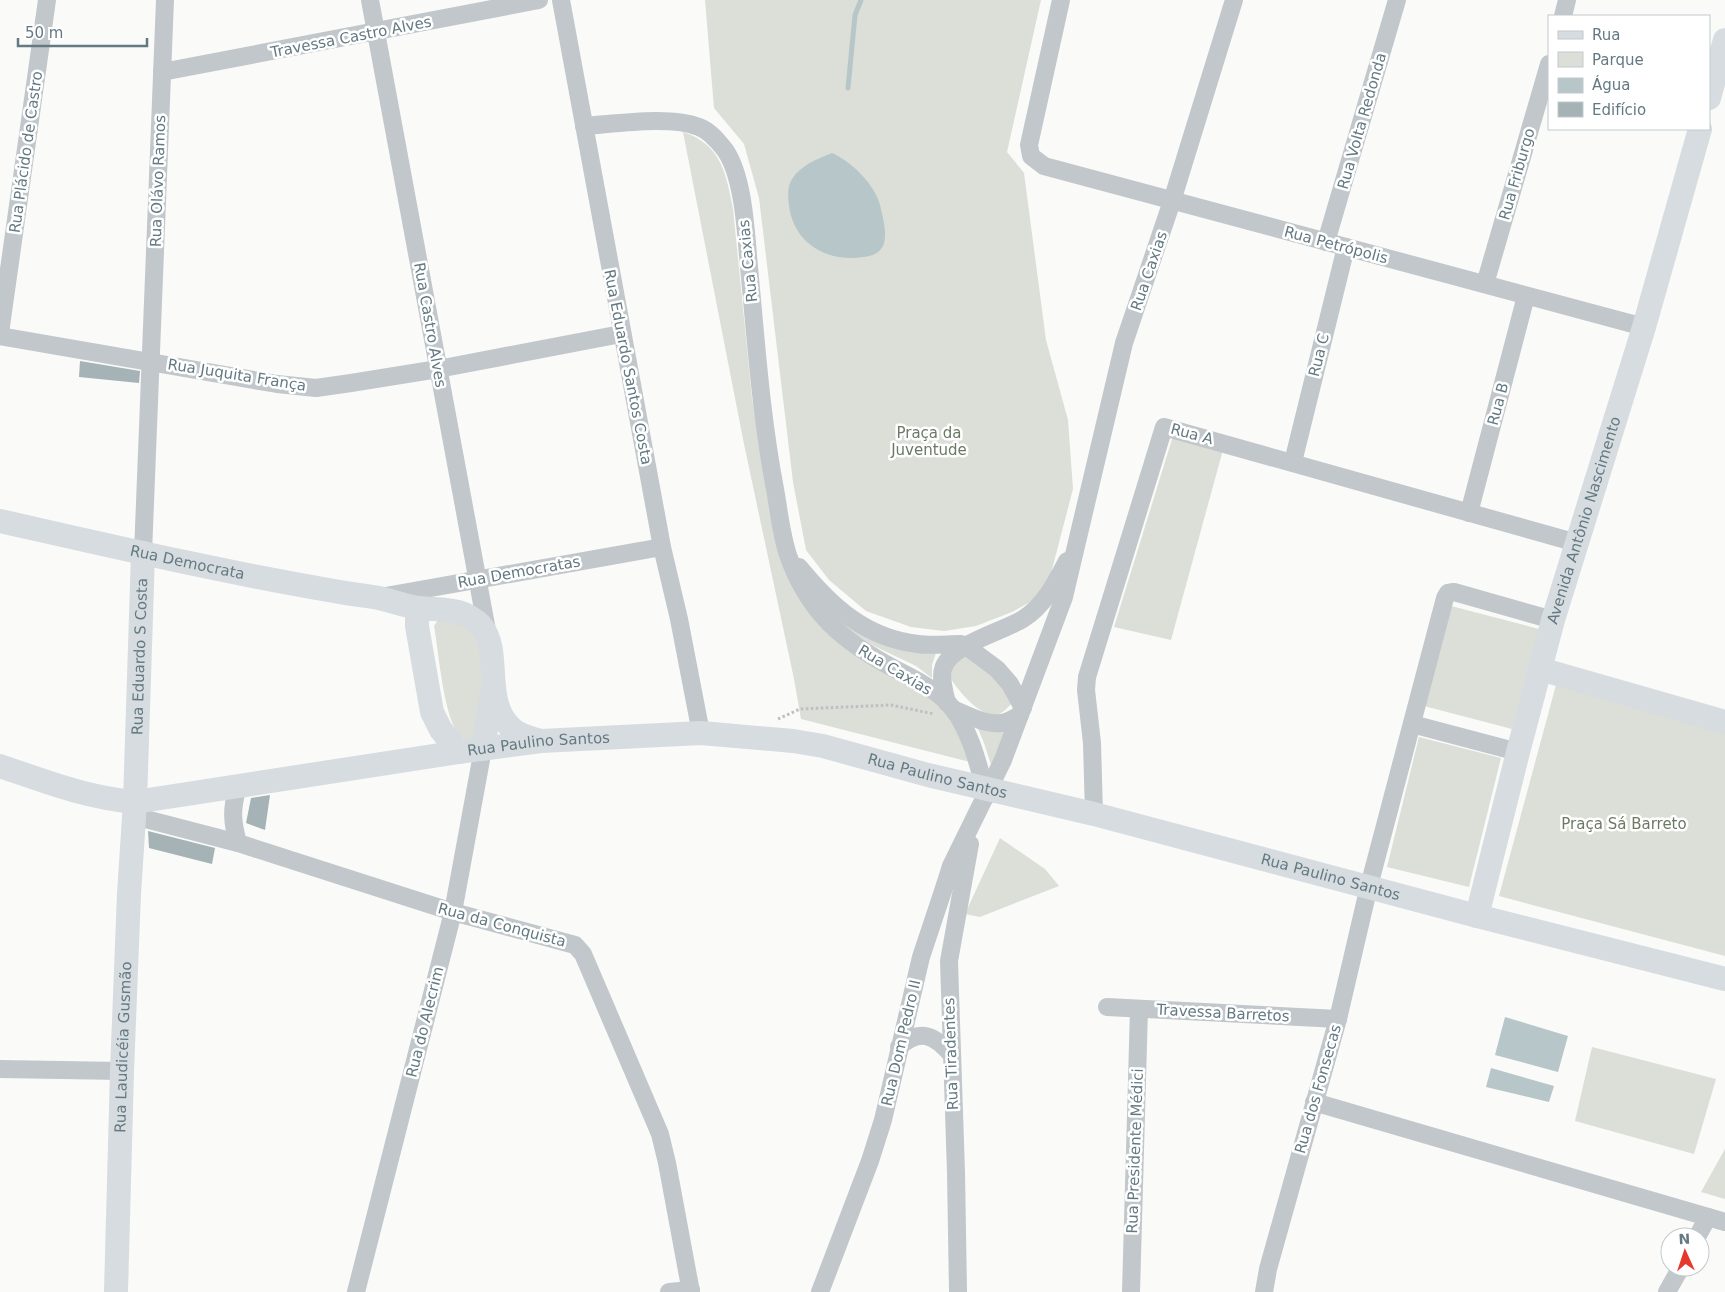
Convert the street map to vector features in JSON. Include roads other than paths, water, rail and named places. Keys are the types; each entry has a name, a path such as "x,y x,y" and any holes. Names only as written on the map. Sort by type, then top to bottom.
{"main road":[{"path":"1710,94 1725,40"},
{"name":"Avenida Antônio Nascimento","path":"1478,916 1518,752 1553,620 1644,327 1700,130"},
{"name":"Rua Democrata","path":"0,521 143,553 333,591 378,598 417,608 451,610 475,620 482,626 487,635 490,650 493,684"},
{"name":"Rua Eduardo S Costa","path":"134,809 143,553"},
{"path":"417,608 417,626 432,712 441,730 459,752"},
{"path":"1540,669 1725,722"},
{"path":"493,684 500,713 509,725 518,733 541,742"},
{"path":"483,749 493,684"},
{"name":"Rua Paulino Santos","path":"0,766 76,792 112,800 134,809 238,786 459,752 541,742 701,733 793,741 823,746 928,775 1094,814 1478,916 1725,979"},
{"name":"Rua Laudicéia Gusmão","path":"116,1292 128,904 134,809"}],"street":[{"name":"Rua Plácido de Castro","path":"0,334 48,0"},
{"name":"Rua Olávo Ramos","path":"151,362 165,0"},
{"name":"Rua Castro Alves","path":"370,0 490,650"},
{"name":"Travessa Castro Alves","path":"162,72 539,0"},
{"name":"Rua Eduardo Santos Costa","path":"561,0 621,334 639,416 662,547 679,619 701,733"},
{"name":"Rua Petrópolis","path":"1062,0 1031,133 1030,145 1032,156 1044,166 1644,327"},
{"name":"Rua Caxias","path":"1021,712 1064,596 1124,343 1172,201 1234,0"},
{"name":"Rua Volta Redonda","path":"1326,242 1397,0"},
{"path":"1563,15 1568,0"},
{"name":"Rua Friburgo","path":"1485,284 1548,67"},
{"name":"Rua Caxias","path":"584,126 667,121 685,123 707,131 715,138 730,159 736,171 744,218 765,434 787,554 803,591 830,625 853,645 916,680 953,710 971,744 987,796"},
{"name":"Rua C","path":"1293,462 1346,247"},
{"name":"Rua B","path":"1469,513 1526,296"},
{"name":"Rua Juquita França","path":"0,334 277,384 316,388 438,369 621,334"},
{"name":"Rua Eduardo S Costa","path":"143,553 151,362"},
{"name":"Rua A","path":"1094,814 1092,743 1086,690 1088,677 1163,427 1165,426 1577,543"},
{"path":"966,646 997,668 1010,684 1021,712 1003,723 998,723 953,710 943,680 943,667 950,658 966,646 1023,619 1036,609 1054,585 1076,546"},
{"name":"Rua Democratas","path":"378,598 662,547"},
{"name":"Rua Caxias","path":"787,554 822,595 846,615 870,630 896,640 920,644 961,644 966,646"},
{"path":"1369,886 1445,598 1448,593 1454,592 1553,620"},
{"name":"Rua Dom Pedro II","path":"820,1292 870,1161 883,1120 921,957 951,866 1004,760 1021,712"},
{"path":"1412,724 1518,752"},
{"name":"Rua do Alecrim","path":"356,1292 453,912 483,749"},
{"path":"238,786 232,817 238,843"},
{"name":"Rua da Conquista","path":"134,809 453,912 575,945 583,954 660,1134 668,1163 691,1291"},
{"name":"Rua Tiradentes","path":"958,1292 949,961 964,868 976,819"},
{"name":"Rua dos Fonsecas","path":"1264,1292 1268,1269 1338,1019 1369,886"},
{"name":"Travessa Barretos","path":"1107,1007 1338,1019"},
{"name":"Rua Presidente Médici","path":"1131,1292 1139,1009"},
{"path":"899,1046 912,1037 922,1035 935,1039 951,1054"},
{"path":"0,1069 122,1071"},
{"path":"1314,1102 1717,1220"},
{"path":"1667,1292 1675,1277"},
{"path":"668,1292 691,1291"}],"water":[{"path":"832,153 848,162 863,176 879,200 885,239 881,249 874,255 851,258 826,254 805,240 792,219 788,196 789,185 792,179 805,166"},
{"path":"1505,1017 1568,1036 1558,1072 1495,1055"},
{"path":"1491,1068 1554,1086 1549,1102 1486,1087"}],"waterway":[{"path":"848,88 855,15 861,0"}],"park label":[{"name":"Praça da Juventude","path":"929,442"},
{"name":"Praça Sá Barreto","path":"1624,824"}]}
